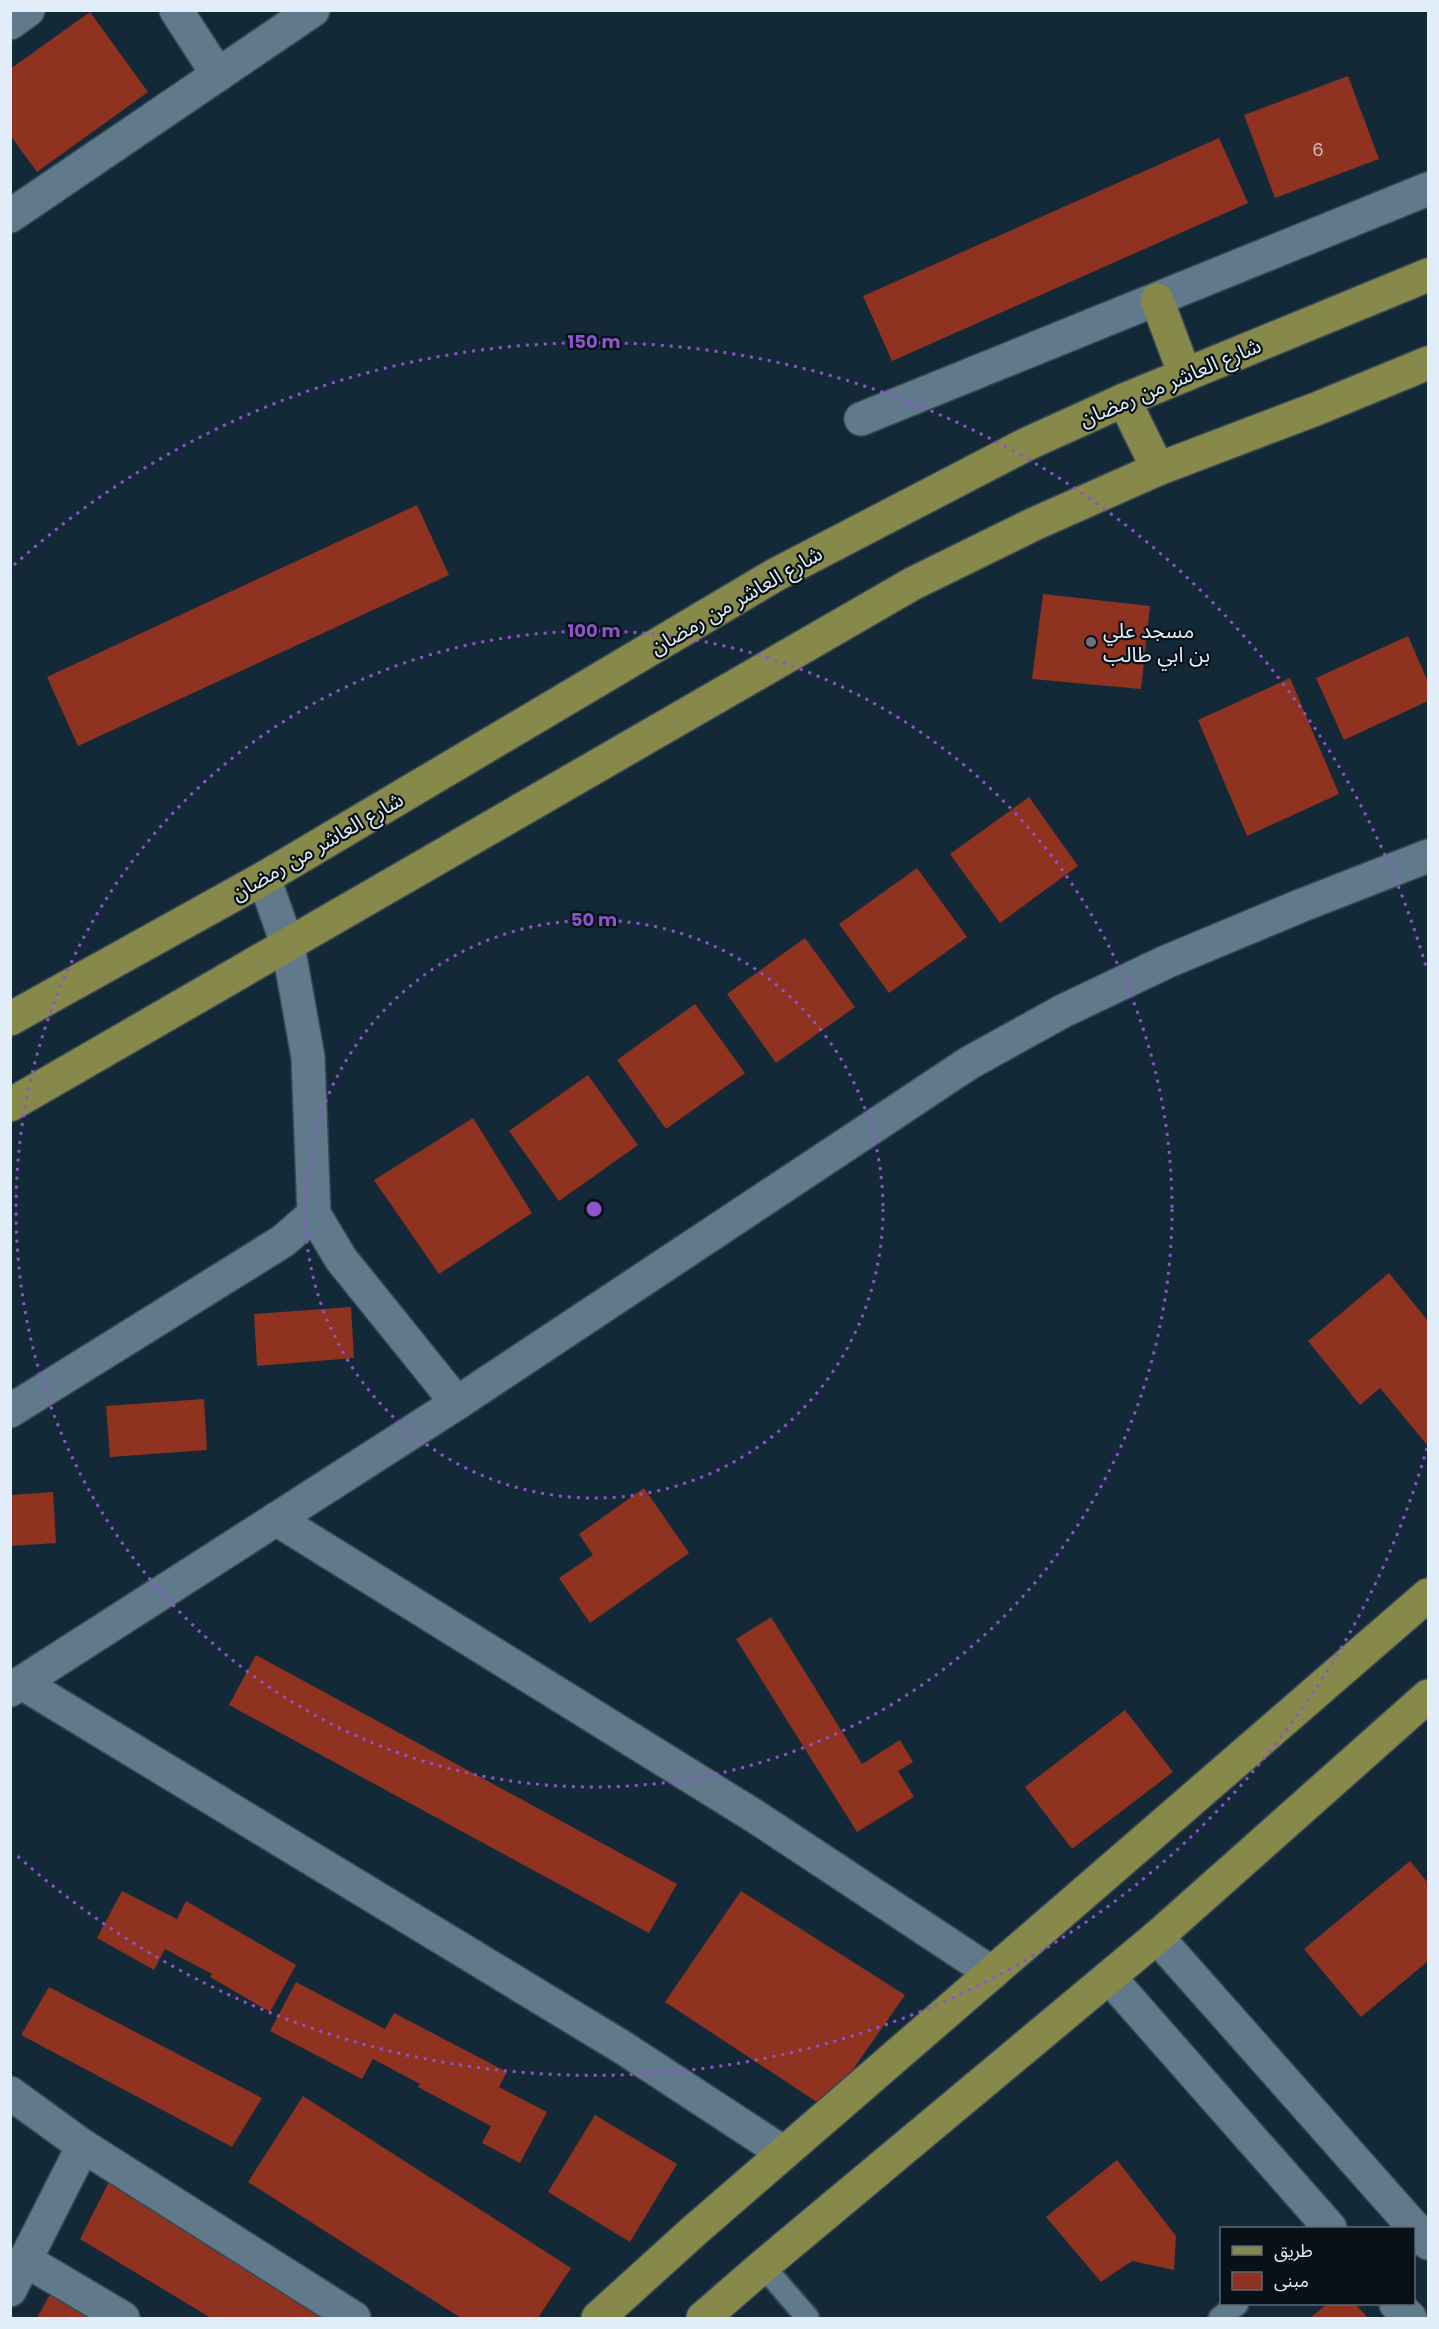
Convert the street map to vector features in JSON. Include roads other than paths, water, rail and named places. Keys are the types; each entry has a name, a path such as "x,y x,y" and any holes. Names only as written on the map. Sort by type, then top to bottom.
{"main road":[{"name":"شارع العاشر من رمضان","path":"10,1019 264,878 775,575 1027,444 1124,400 1428,275"},
{"path":"1157,300 1185,375"},
{"path":"10,1105 912,584 1034,524 1158,469 1316,409 1428,363"},
{"path":"1124,400 1158,469"},
{"path":"598,2319 695,2230 1428,1595"},
{"path":"703,2319 763,2266 1157,1937 1428,1695"}],"street":[{"path":"10,23 28,10"},
{"path":"176,10 218,75"},
{"path":"10,216 313,10"},
{"path":"861,419 1428,189"},
{"path":"784,2153 622,2047 16,1687 457,1403 969,1063 1063,1011 1166,962 1428,856"},
{"path":"264,878 288,946 308,1057 314,1214 341,1259 457,1403"},
{"path":"10,1411 283,1241 314,1214"},
{"path":"276,1519 756,1817 992,1973"},
{"path":"1157,1937 1414,2227"},
{"path":"1109,1977 1326,2227"},
{"path":"10,2093 82,2146 354,2319"},
{"path":"10,2290 82,2146"},
{"path":"1415,2228 1428,2243"},
{"path":"25,2260 123,2319"},
{"path":"1397,2305 1410,2319"}],"lane":[{"path":"763,2266 808,2319"},
{"path":"1220,2319 1236,2305"}],"place":[{"name":"مسجد علي بن ابي طالب","path":"1091,642"}]}
